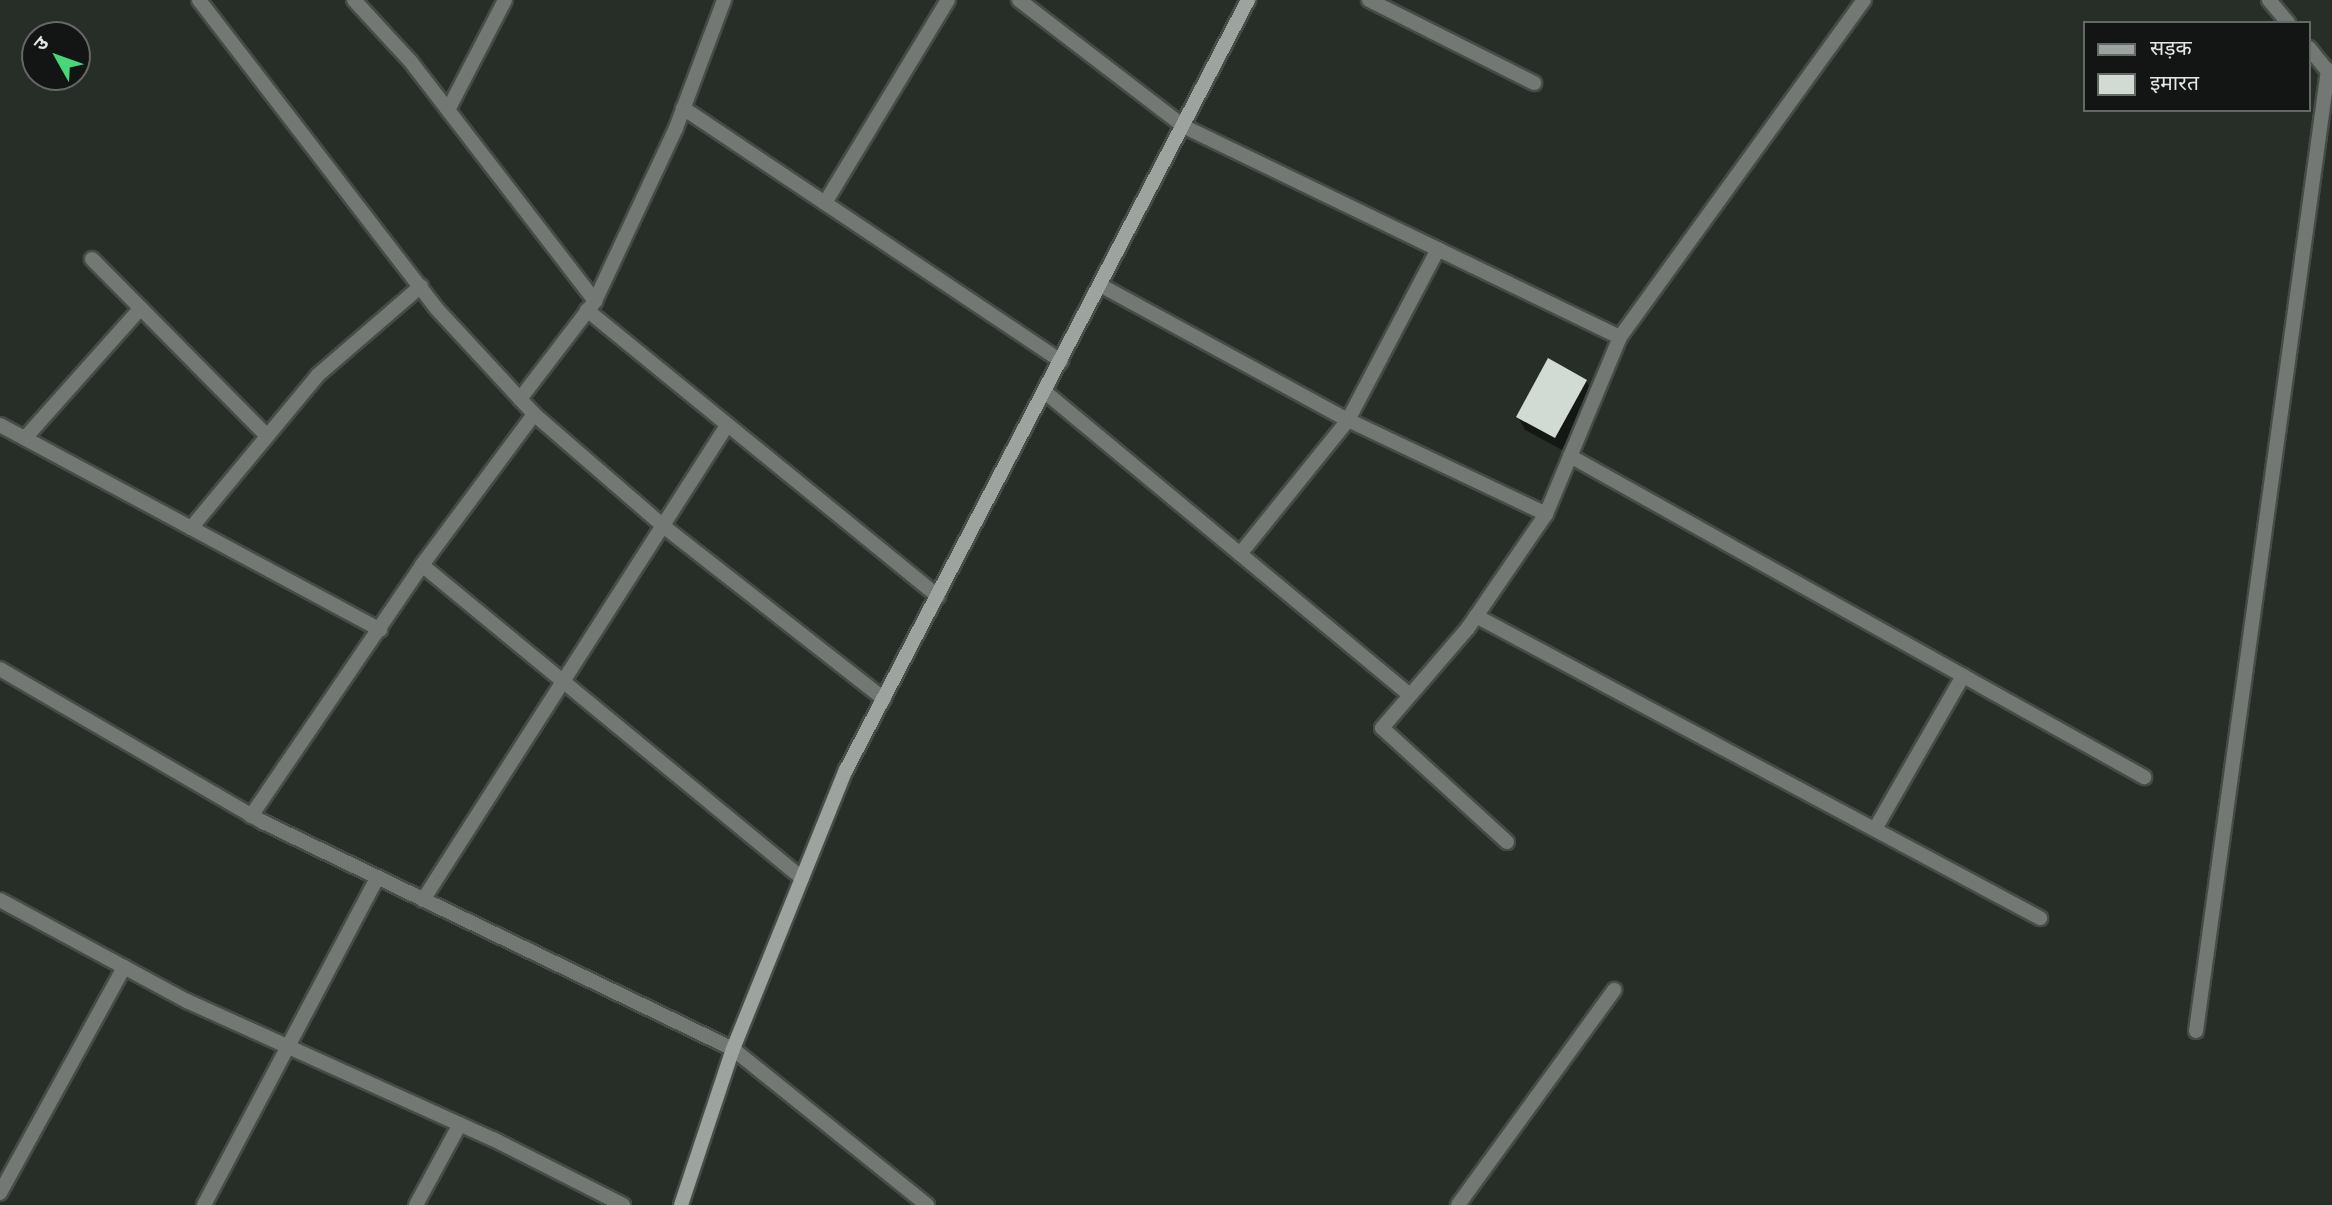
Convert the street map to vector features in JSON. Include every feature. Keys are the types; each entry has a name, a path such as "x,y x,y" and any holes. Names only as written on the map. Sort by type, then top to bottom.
{"main road":[{"path":"681,1205 733,1049 846,770 1248,0"}],"street":[{"path":"199,0 421,286 534,414 662,525 884,699"},
{"path":"354,0 447,110 591,306 726,427 938,596"},
{"path":"447,110 505,0"},
{"path":"520,399 591,306 683,108 724,0"},
{"path":"825,203 947,0"},
{"path":"1019,0 1183,126 1620,337"},
{"path":"1369,0 1534,83"},
{"path":"1507,842 1382,728 1476,616 1546,514 1620,337 1864,0"},
{"path":"2269,0 2286,21"},
{"path":"2196,1031 2330,73 2311,50"},
{"path":"683,108 1061,361"},
{"path":"1240,554 1348,420 1438,250"},
{"path":"92,259 267,436"},
{"path":"1100,285 1348,420 1546,514"},
{"path":"191,528 318,375 421,286"},
{"path":"25,439 141,309"},
{"path":"1045,392 1410,695"},
{"path":"251,816 422,565 534,414"},
{"path":"0,425 380,630"},
{"path":"424,900 726,427"},
{"path":"1570,456 2144,777"},
{"path":"422,565 561,683 802,878"},
{"path":"1476,616 2040,918"},
{"path":"0,669 251,816 733,1049 928,1205"},
{"path":"1875,829 1963,676"},
{"path":"204,1205 378,877"},
{"path":"0,900 124,967 290,1047 460,1124 623,1205"},
{"path":"0,1193 124,967"},
{"path":"1458,1205 1614,990"},
{"path":"416,1205 460,1124"}],"building":[{"path":"1548,358 1587,380 1555,438 1516,417"}]}
